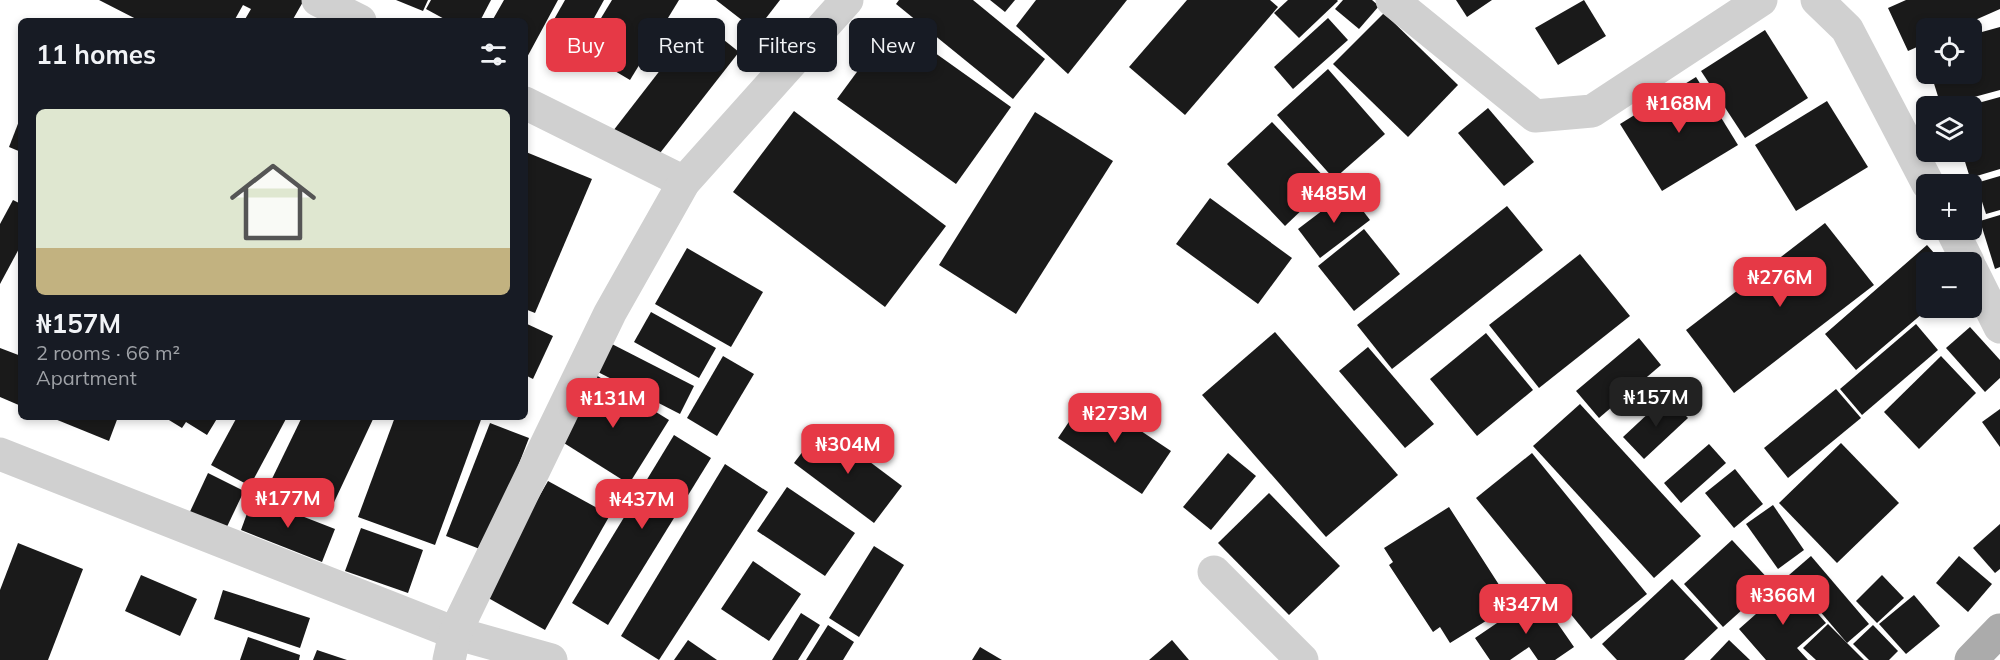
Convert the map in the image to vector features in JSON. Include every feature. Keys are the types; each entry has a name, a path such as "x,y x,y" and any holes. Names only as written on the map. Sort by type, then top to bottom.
{"main road":[{"path":"1971,660 2000,630"}],"street":[{"path":"318,0 354,18"},
{"path":"452,647 610,313 684,182 847,0"},
{"path":"1392,0 1535,116 1592,111 1761,0"},
{"path":"1817,0 1847,29 1923,174"},
{"path":"528,104 684,182"},
{"path":"1982,290 2000,327"},
{"path":"0,453 452,647 551,660"},
{"path":"1214,572 1302,660"}],"building":[{"path":"99,0 304,0 294,18 246,18 251,9 243,5 236,18 134,18"},
{"path":"396,0 428,0 423,11"},
{"path":"431,0 491,0 482,18 442,18 426,9"},
{"path":"504,0 558,0 548,18 546,18 546,22 528,55 528,18 494,18"},
{"path":"565,0 604,0 594,18 555,18"},
{"path":"612,0 679,0 668,18 638,18 638,67 630,80 616,72 626,72 626,18 601,18"},
{"path":"716,0 780,0 766,18 739,18"},
{"path":"899,0 973,0 1045,59 1013,99 937,37 937,18 913,18 896,4"},
{"path":"990,0 1015,0 1005,12"},
{"path":"1036,0 1127,0 1068,74 1016,26"},
{"path":"1187,0 1270,0 1278,7 1185,115 1129,67"},
{"path":"1288,0 1338,1 1299,38 1274,13"},
{"path":"1343,0 1372,0 1379,6 1359,29 1335,9"},
{"path":"1456,0 1492,0 1467,17"},
{"path":"1584,0 1606,36 1558,65 1535,28"},
{"path":"1906,0 2000,0 2000,9 1980,18 1916,18 1916,47 1908,51 1888,8"},
{"path":"1384,13 1458,85 1408,137 1333,64"},
{"path":"1328,18 1348,40 1293,89 1274,67"},
{"path":"2000,27 2000,90 1978,96 1938,96 1934,84 1982,84 1982,32"},
{"path":"1765,30 1808,98 1745,138 1701,71"},
{"path":"725,41 737,50 737,55 725,70"},
{"path":"937,54 1011,107 956,184 837,99 857,72 937,72"},
{"path":"1328,69 1385,134 1334,179 1277,115"},
{"path":"659,72 723,72 653,162 613,131"},
{"path":"1696,77 1738,145 1662,191 1620,124"},
{"path":"2000,97 2000,169 1982,174 1969,174 1965,162 1982,162 1982,102"},
{"path":"1827,101 1868,167 1796,211 1755,145"},
{"path":"1488,108 1534,162 1504,186 1458,133"},
{"path":"794,111 946,226 885,307 733,192"},
{"path":"1035,112 1113,161 1016,314 939,265"},
{"path":"1272,122 1330,183 1285,226 1227,164"},
{"path":"18,124 18,151 9,147"},
{"path":"528,153 592,179 535,313 528,310"},
{"path":"2000,176 2000,210 1986,214 1982,202 1982,181"},
{"path":"1348,191 1370,220 1320,258 1298,229"},
{"path":"1210,198 1292,258 1258,304 1176,244"},
{"path":"13,200 18,202 18,251 0,284 0,224"},
{"path":"1507,206 1543,250 1392,369 1357,325"},
{"path":"2000,215 2000,267 1995,269 1982,227 1982,220"},
{"path":"1825,223 1874,285 1734,393 1686,330"},
{"path":"1364,229 1400,274 1354,311 1318,266"},
{"path":"1927,245 1933,252 1919,252"},
{"path":"687,248 763,292 731,347 655,304"},
{"path":"1580,254 1630,316 1539,388 1489,325"},
{"path":"1916,255 1917,318 1856,370 1825,334"},
{"path":"651,312 716,348 699,378 634,342"},
{"path":"528,324 553,336 533,379 528,376"},
{"path":"1916,324 1938,350 1862,415 1840,389"},
{"path":"1970,327 2000,360 2000,378 1985,392 1946,348"},
{"path":"1275,332 1398,475 1326,537 1202,395"},
{"path":"1486,333 1533,390 1477,436 1430,379"},
{"path":"1639,338 1661,365 1599,418 1576,391"},
{"path":"608,342 694,386 680,414 594,370"},
{"path":"1368,347 1434,424 1405,448 1339,371"},
{"path":"0,348 18,355 18,405 0,397"},
{"path":"723,356 754,374 717,436 687,418"},
{"path":"1941,356 1976,393 1919,449 1884,412"},
{"path":"596,375 669,420 629,484 556,438"},
{"path":"1836,389 1861,418 1788,478 1764,448"},
{"path":"1087,395 1171,451 1142,494 1058,438"},
{"path":"1667,396 1688,418 1644,459 1623,437"},
{"path":"1580,404 1701,536 1654,578 1533,446"},
{"path":"2000,409 2000,447 1982,422"},
{"path":"57,420 117,420 109,441"},
{"path":"169,420 216,420 207,435 186,422 182,428"},
{"path":"235,420 285,420 250,486 211,465"},
{"path":"301,420 373,420 329,513 269,485"},
{"path":"394,420 481,420 435,545 358,517"},
{"path":"490,423 529,438 485,551 446,536"},
{"path":"822,426 902,486 874,523 794,463"},
{"path":"674,435 711,458 608,625 572,603"},
{"path":"1841,443 1899,503 1837,563 1779,503"},
{"path":"1709,444 1726,463 1681,503 1664,483"},
{"path":"1228,453 1256,476 1211,530 1183,507"},
{"path":"1532,453 1647,594 1591,639 1476,498"},
{"path":"725,464 768,492 659,660 621,636"},
{"path":"1735,469 1763,504 1734,528 1705,493"},
{"path":"208,473 244,491 224,533 188,516"},
{"path":"548,481 610,515 545,630 483,595"},
{"path":"787,487 855,533 825,576 757,531"},
{"path":"1269,493 1340,566 1289,615 1218,543"},
{"path":"253,497 335,529 322,562 241,530"},
{"path":"1773,505 1804,550 1778,569 1746,524"},
{"path":"1449,507 1512,605 1450,643 1440,627 1433,632 1389,565 1393,562 1384,548"},
{"path":"2000,524 2000,569 1995,573 1973,548"},
{"path":"361,528 423,550 408,593 345,571"},
{"path":"1732,540 1772,583 1723,627 1684,584"},
{"path":"18,543 83,569 48,660 0,660 0,590"},
{"path":"874,546 904,565 859,637 829,618"},
{"path":"1811,556 1869,624 1847,643 1789,575"},
{"path":"1959,556 1992,584 1968,612 1936,583"},
{"path":"753,561 801,594 769,641 721,609"},
{"path":"141,575 197,599 180,636 125,611"},
{"path":"1882,575 1904,598 1877,623 1856,601"},
{"path":"1672,579 1718,628 1684,660 1617,660 1602,644"},
{"path":"1791,583 1826,623 1797,648 1808,660 1766,660 1739,629"},
{"path":"223,590 310,618 300,648 214,619"},
{"path":"1538,595 1574,647 1555,660 1538,660 1529,647 1510,660 1490,660 1475,638"},
{"path":"1914,595 1940,626 1906,654 1879,624"},
{"path":"801,613 820,625 798,660 772,660"},
{"path":"1828,624 1864,660 1816,660 1803,648"},
{"path":"828,625 854,642 843,660 806,660"},
{"path":"1873,625 1898,651 1889,660 1869,660 1853,644"},
{"path":"248,637 300,655 299,660 240,660"},
{"path":"688,640 717,660 674,660"},
{"path":"1172,640 1189,660 1149,660"},
{"path":"1729,640 1750,660 1710,660"},
{"path":"980,647 1002,660 972,660"},
{"path":"317,650 347,660 313,660"}]}
